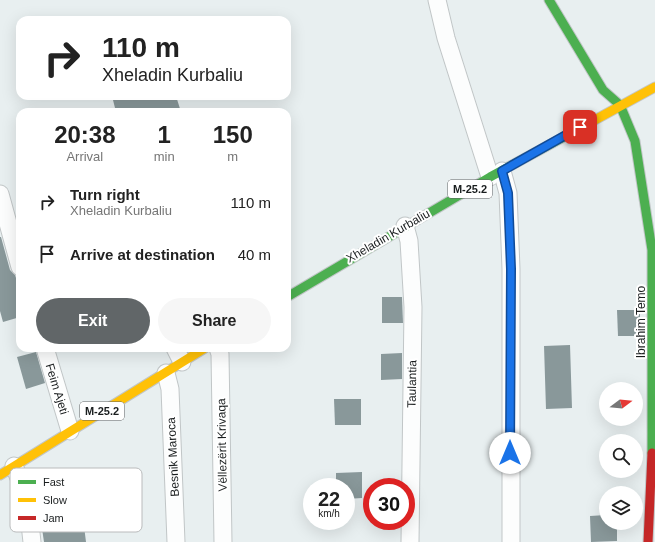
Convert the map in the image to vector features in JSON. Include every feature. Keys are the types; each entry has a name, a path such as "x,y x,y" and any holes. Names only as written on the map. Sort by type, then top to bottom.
{"main road":[{"path":"549,0 603,90 620,106"},
{"name":"Xheladin Kurbaliu","path":"291,295 405,226 655,86"},
{"name":"Ibrahim Temo","path":"620,106 635,141 652,250 653,416 648,542"},
{"name":"M-25.2","path":"11,468 166,373 179,355 190,352"},
{"name":"M-25.2","path":"0,475 10,469"}],"street":[{"path":"436,0 446,38 496,174 508,193 511,269 511,542"},
{"path":"0,194 16,252"},
{"name":"Taulantia","path":"405,226 409,241 413,307 410,542"},
{"name":"Feim Ajeti","path":"46,352 70,431"},
{"name":"Vëllezërit Krivaqa","path":"219,352 223,542"},
{"name":"Besnik Maroca","path":"166,373 170,388 176,542"},
{"path":"31,532 32,542"}],"building":[{"path":"113,100 177,100 180,108 115,108"},
{"path":"1,237 10,270 16,278 16,318 3,322 0,311"},
{"path":"382,297 402,297 403,323 382,323"},
{"path":"617,310 640,310 640,336 618,336"},
{"path":"570,345 572,408 546,409 544,346"},
{"path":"36,352 45,383 26,389 17,357"},
{"path":"402,353 402,379 381,380 381,354"},
{"path":"334,399 361,399 361,425 335,425"},
{"path":"362,472 362,498 355,498 355,478 336,478 336,473"},
{"path":"599,515 599,530 617,530 617,541 591,542 590,516"},
{"path":"43,532 85,532 86,542 44,542"}],"traffic: fast":[{"path":"549,0 603,90 620,105 635,141 652,250 652,453"},
{"path":"291,295 490,177 582,127"}],"traffic: slow":[{"path":"582,127 655,87"},
{"path":"11,468 199,352"},
{"path":"0,475 10,469"}],"traffic: jam":[{"path":"648,542 652,453"}],"route":[{"path":"510,453 511,269 508,193 502,171 580,127"}]}
